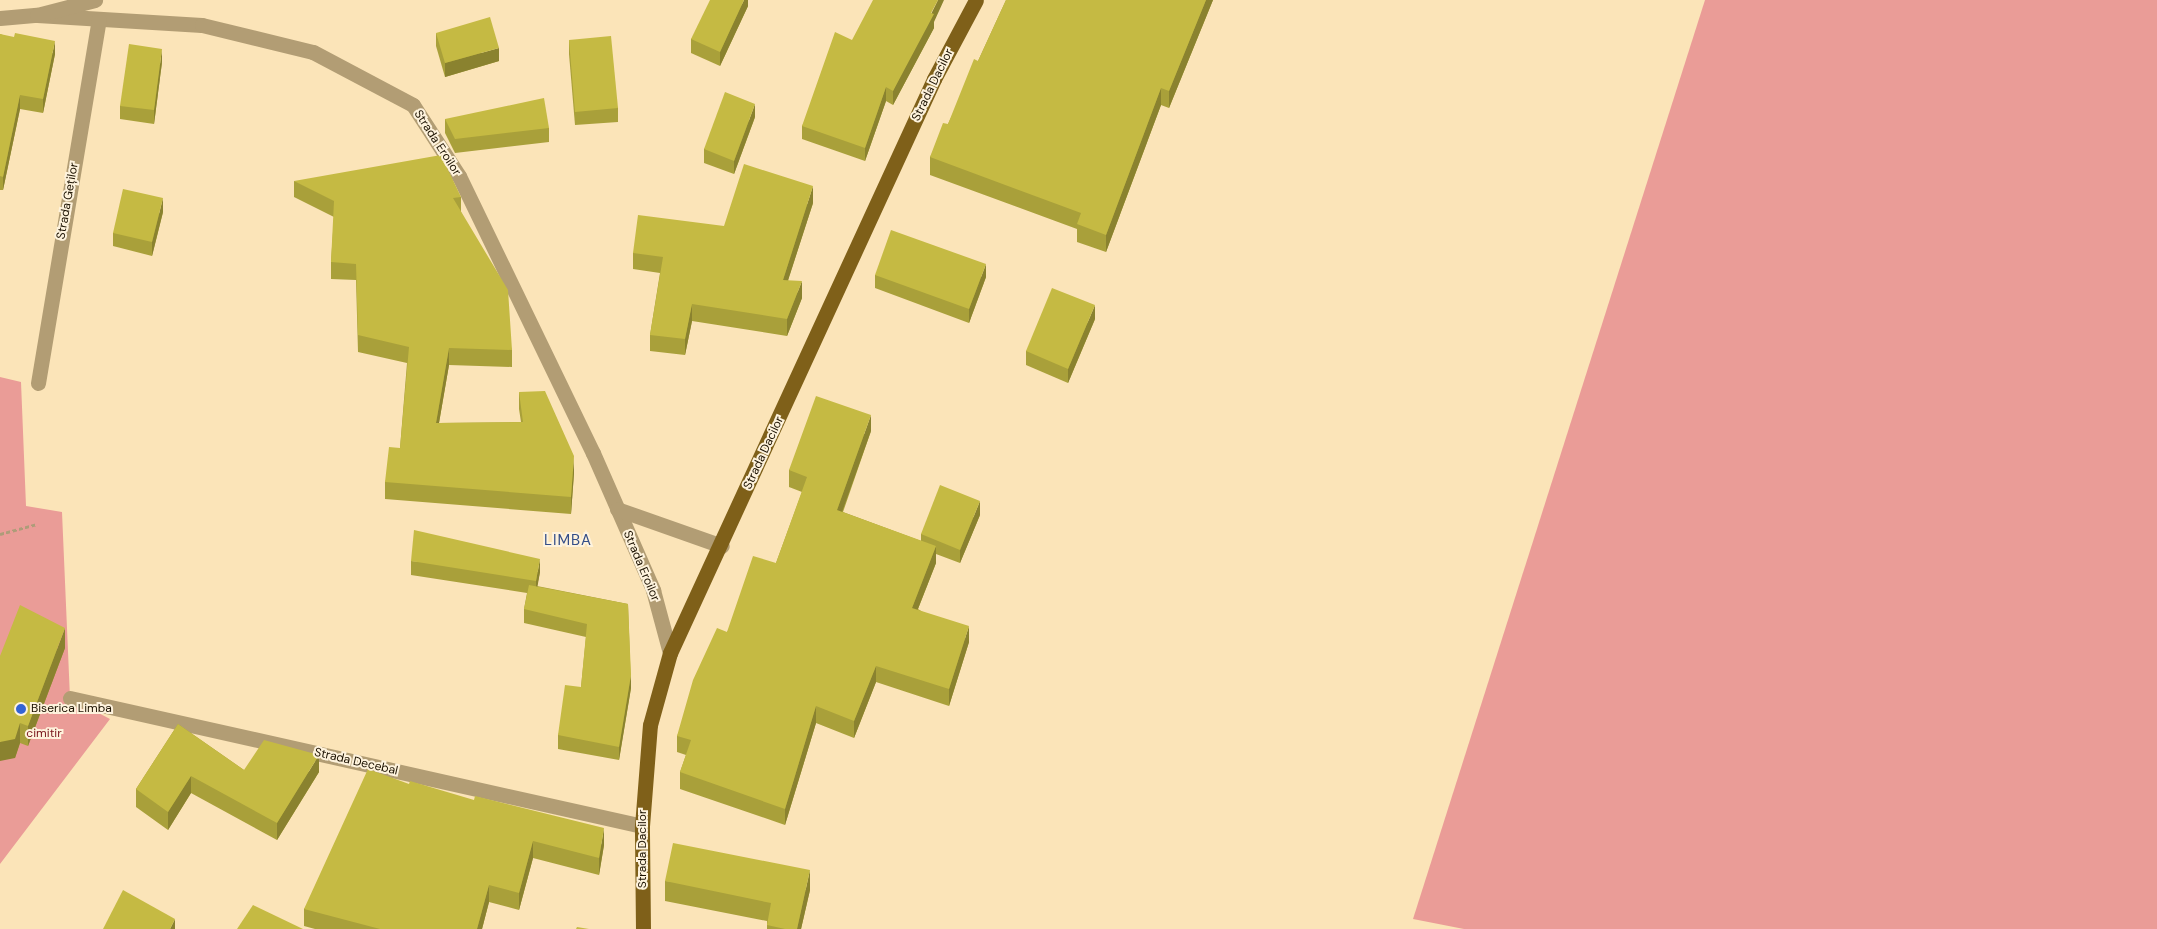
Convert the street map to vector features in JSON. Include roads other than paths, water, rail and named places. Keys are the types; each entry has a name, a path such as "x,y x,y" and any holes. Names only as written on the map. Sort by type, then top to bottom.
{"main road":[{"name":"Strada Dacilor","path":"643,929 642,826 650,725 670,653 722,546 934,79 976,0"}],"street":[{"path":"0,18 37,15 95,0"},
{"name":"Strada Eroilor","path":"37,15 202,25 313,52 413,105 459,176 593,453 653,590 670,653"},
{"name":"Strada Geților","path":"38,383 99,20"},
{"name":"Strada Eroilor","path":"617,509 722,546"},
{"name":"Strada Decebal","path":"70,698 642,826"}],"place":[{"name":"Biserica Limba","path":"21,709"}],"district":[{"name":"LIMBA","path":"568,541"}],"park label":[{"name":"cimitir","path":"44,734"}]}
